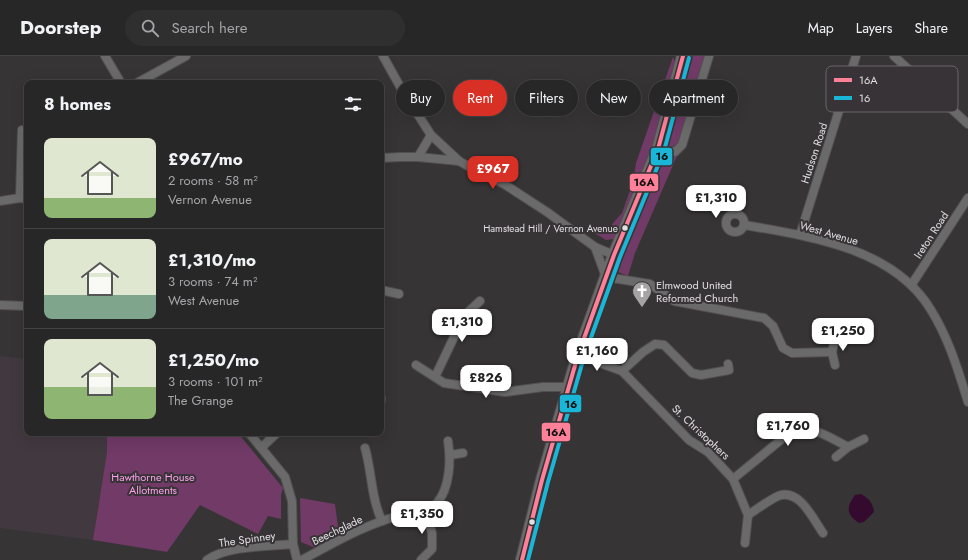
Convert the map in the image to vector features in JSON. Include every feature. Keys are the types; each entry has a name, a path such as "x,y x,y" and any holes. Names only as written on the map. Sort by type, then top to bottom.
{"main road":[{"path":"522,560 542,480 578,355 614,255 658,149 683,56"}],"street":[{"path":"105,56 119,80"},
{"path":"142,80 186,56"},
{"path":"383,56 402,90 431,135 459,161 504,184 547,212 595,247 614,255"},
{"path":"658,149 675,152 680,149 709,56"},
{"name":"Hudson Road","path":"853,66 856,56"},
{"path":"894,56 905,66"},
{"name":"Hudson Road","path":"800,234 838,112"},
{"path":"955,112 968,124"},
{"path":"0,201 23,199 22,130"},
{"path":"418,157 431,135"},
{"path":"384,158 400,156 459,161"},
{"name":"Ireton Road","path":"912,284 968,198"},
{"name":"West Avenue","path":"744,225 800,234 850,248 886,265 912,284 931,309 951,347 968,402"},
{"path":"595,247 606,277 650,284 674,301 764,318 773,326 783,348 792,353 832,352"},
{"path":"384,291 399,294"},
{"path":"435,377 464,316 480,301"},
{"path":"0,304 24,306"},
{"path":"835,339 832,352 835,365"},
{"path":"622,371 643,352 655,344 664,345 692,373 701,375 729,370 728,364"},
{"name":"St. Christophers","path":"578,355 622,371 690,440 708,452 733,479 748,515 745,543"},
{"path":"416,365 444,383 505,392 543,387 568,387"},
{"path":"733,479 793,430 812,430 848,447"},
{"path":"252,436 285,477 292,501 292,544 297,560"},
{"path":"262,447 274,436"},
{"path":"836,457 848,447 864,439"},
{"path":"421,560 432,549 432,533 426,512 437,503 444,492 450,455 448,441"},
{"path":"359,458 367,452 375,504 382,521"},
{"path":"450,455 463,453"},
{"path":"748,515 780,495 792,495 800,501 823,533"},
{"name":"Beechglade","path":"302,560 356,531 405,514 426,512"},
{"name":"The Spinney","path":"207,560 213,556 226,552 247,548 292,544"}],"shaded area":[{"path":"0,356 24,359 24,436 107,436 107,452 93,540 0,528"},
{"path":"861,494 873,506 874,512 864,522 859,523 852,517 849,507 855,495"}],"green space":[{"path":"688,56 707,56 700,80 681,80"},
{"path":"673,57 676,64 672,80 665,80"},
{"path":"652,116 661,116 650,157 623,221 614,239 606,240 588,229 607,230 622,213 633,182 636,163"},
{"path":"670,116 689,116 681,142 672,146 662,145"},
{"path":"661,155 677,156 635,253 628,276 618,272 616,266 658,157"},
{"name":"Hawthorne House Allotments","path":"107,436 240,436 283,488 281,495 281,519 268,516 258,534 200,505 167,552 93,540 107,452"},
{"path":"300,498 335,504 338,527 351,525 315,548 301,542"}],"transit line":[{"name":"16A","path":"522,560 542,480 578,355 614,255 658,149 683,56"},
{"name":"16","path":"528,560 548,482 584,357 620,257 664,151 689,58"}],"place":[{"name":"Hamstead Hill / Vernon Avenue","path":"625,228"},
{"name":"Elmwood United Reformed Church","path":"642,308"}]}
